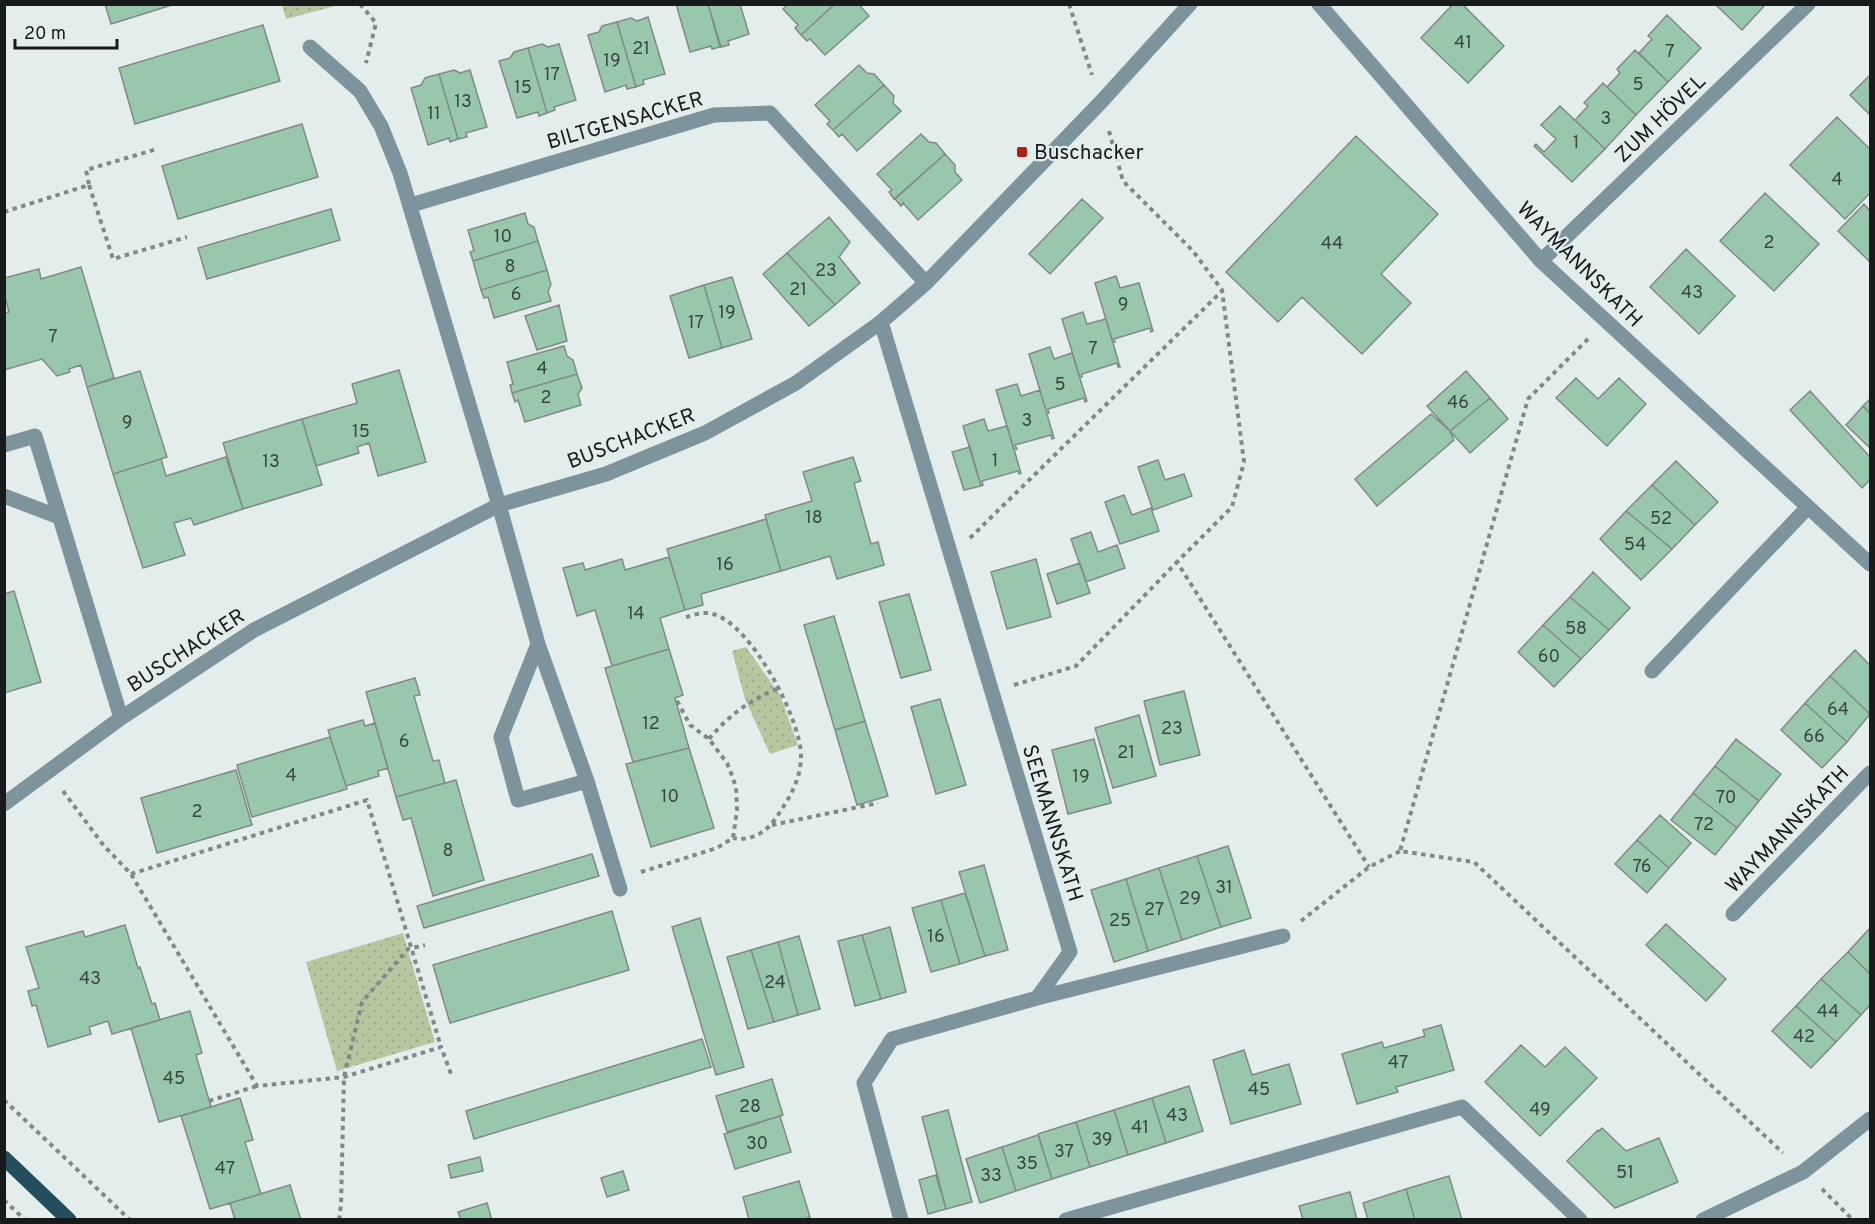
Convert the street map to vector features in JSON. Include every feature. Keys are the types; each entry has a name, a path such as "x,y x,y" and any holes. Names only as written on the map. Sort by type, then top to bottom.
{"main road":[{"path":"4,1158 69,1220"}],"street":[{"name":"BUSCHACKER","path":"4,804 121,718 254,630 499,505 606,474 705,433 796,383 881,322 926,283 1101,102 1190,4"},
{"name":"WAYMANNSKATH","path":"1319,4 1541,261 1808,507 1867,554"},
{"name":"ZUM HÖVEL","path":"1541,261 1808,4"},
{"path":"310,47 360,91 381,126 411,205 538,644 587,781 619,884"},
{"name":"BILTGENSACKER","path":"411,205 714,115 770,113 926,283"},
{"name":"SEEMANNSKATH","path":"881,322 1070,952 1037,998"},
{"name":"BUSCHACKER","path":"4,445 35,436 121,718"},
{"path":"4,496 59,517"},
{"path":"1652,671 1808,507"},
{"path":"538,644 501,736 518,801 587,781"},
{"name":"WAYMANNSKATH","path":"1733,914 1870,773"},
{"path":"901,1220 864,1083 892,1039 1037,998 1283,936"},
{"path":"1066,1220 1462,1107 1580,1220"},
{"path":"1703,1220 1803,1172 1870,1119"}],"path":[{"path":"360,4 376,23 360,91"},
{"path":"992,692 1076,666 1232,507 1244,462 1222,290 1194,251 1123,181 1101,102 1069,4"},
{"path":"157,149 86,170 113,259 187,237"},
{"path":"4,212 89,185"},
{"path":"951,557 1222,290"},
{"path":"1400,851 1528,399 1605,321"},
{"path":"1177,562 1369,867"},
{"path":"686,616 713,614 738,629 779,688 790,711 799,737 801,757 799,776 790,798 771,825"},
{"path":"709,739 743,706 779,688"},
{"path":"676,699 690,725 709,739 727,763 736,788 737,810 733,838"},
{"path":"49,771 104,846 131,874 257,1086"},
{"path":"131,874 367,800 410,948 451,1074"},
{"path":"619,884 717,848 733,838 744,840 771,825 878,803"},
{"path":"1283,936 1369,867 1400,851 1474,862 1853,1220"},
{"path":"339,1220 344,1077 362,1002 410,948 425,945"},
{"path":"209,1101 257,1086 344,1077 441,1047"},
{"path":"4,1100 130,1220"},
{"path":"4,1200 25,1220"}],"green space":[{"path":"282,4 339,5 286,19"},
{"path":"746,647 780,695 798,745 770,754 745,699 732,651"},
{"path":"403,933 435,1042 337,1071 306,962"}],"building":[{"path":"105,4 175,4 111,24"},
{"path":"676,4 708,4 720,47 712,49 711,46 690,52"},
{"path":"708,4 740,4 749,34 728,41 729,45 721,47"},
{"path":"788,4 835,4 801,35 795,28 798,25 783,9"},
{"path":"835,4 861,4 869,16 825,55 810,39 807,41 801,35"},
{"path":"1453,4 1462,4 1504,46 1468,83 1421,38"},
{"path":"1715,4 1766,4 1742,30"},
{"path":"1667,15 1701,48 1668,82 1639,53 1652,39 1648,36"},
{"path":"648,17 665,74 643,80 644,84 636,87 617,22 631,18 637,21"},
{"path":"617,22 636,87 627,89 626,85 605,92 588,35 599,32 602,26"},
{"path":"263,25 280,81 135,124 119,68"},
{"path":"542,44 548,47 559,44 576,100 554,107 555,110 547,113 528,48"},
{"path":"528,48 547,113 539,116 538,112 517,118 499,61 510,58 514,52"},
{"path":"1635,50 1668,82 1636,115 1607,87 1620,73 1617,69"},
{"path":"859,65 867,73 874,74 884,85 833,130 827,124 830,121 815,105"},
{"path":"454,70 460,73 470,70 487,127 466,133 467,137 458,139 439,74"},
{"path":"439,74 458,139 450,142 449,138 428,145 411,88 421,85 425,78"},
{"path":"1870,75 1870,115 1850,95"},
{"path":"1603,83 1636,115 1605,149 1575,120 1588,106 1584,103"},
{"path":"884,85 894,96 893,103 901,111 857,151 842,134 839,137 833,130"},
{"path":"1560,106 1605,149 1572,182 1534,146 1536,144 1544,152 1556,139 1541,125"},
{"path":"1837,117 1870,149 1870,193 1845,219 1790,165"},
{"path":"302,124 318,177 178,219 162,166"},
{"path":"921,134 929,142 936,143 945,154 894,199 889,192 892,190 877,174"},
{"path":"1356,136 1438,214 1381,274 1411,303 1362,354 1302,297 1278,322 1226,272"},
{"path":"945,154 955,165 955,172 962,180 918,220 903,203 901,206 895,199"},
{"path":"1765,193 1819,244 1774,291 1720,241"},
{"path":"1082,199 1103,218 1050,274 1029,254"},
{"path":"1864,204 1870,211 1869,261 1838,231"},
{"path":"331,209 340,240 207,279 198,248"},
{"path":"525,213 528,224 534,227 538,241 473,261 470,252 474,251 468,230"},
{"path":"829,217 850,242 839,257 860,283 835,305 787,253"},
{"path":"538,241 547,270 481,290 473,261"},
{"path":"1686,249 1735,296 1699,334 1650,287"},
{"path":"787,253 835,305 809,326 763,274"},
{"path":"81,267 114,378 87,387 81,365 57,376 42,359 4,370 4,313 9,312 4,294 4,278 39,269 41,279"},
{"path":"547,270 551,285 548,291 551,301 494,318 488,297 484,298 481,290"},
{"path":"1116,276 1120,288 1139,283 1153,331 1151,332 1150,328 1114,339 1113,343 1095,283"},
{"path":"732,277 752,339 722,348 704,285"},
{"path":"704,285 722,348 689,358 670,296"},
{"path":"559,305 567,341 537,350 525,316"},
{"path":"1083,312 1087,324 1106,319 1120,367 1117,363 1082,374 1080,378 1062,319"},
{"path":"564,346 567,356 573,360 577,374 512,393 510,385 513,384 507,362"},
{"path":"1050,347 1054,359 1072,353 1087,401 1085,402 1084,398 1048,409 1047,414 1029,354"},
{"path":"399,370 426,462 378,476 369,443 357,447 359,453 316,466 302,419 357,403 352,384"},
{"path":"140,371 167,457 113,474 87,387"},
{"path":"1466,371 1490,398 1450,431 1427,406"},
{"path":"577,374 582,388 578,394 581,405 525,422 518,400 515,402 512,393"},
{"path":"1576,378 1598,399 1619,378 1646,404 1607,446 1556,398"},
{"path":"1017,384 1021,396 1040,390 1054,438 1052,439 1051,435 1015,445 1017,449 1014,450 996,390"},
{"path":"1810,391 1870,457 1870,480 1862,488 1790,410"},
{"path":"1490,398 1508,419 1470,453 1450,431"},
{"path":"1870,399 1870,413 1863,406"},
{"path":"1863,406 1870,413 1870,448 1846,425"},
{"path":"1431,414 1450,431 1454,440 1377,506 1355,479"},
{"path":"302,419 322,485 243,509 223,443"},
{"path":"984,419 988,431 1007,426 1021,473 1019,474 1018,471 982,481 981,486 963,426"},
{"path":"970,447 981,486 964,490 952,452"},
{"path":"226,457 243,509 194,525 191,518 174,523 185,555 143,568 113,474 161,459 166,476"},
{"path":"853,457 861,481 854,483 871,544 878,542 884,565 837,579 830,556 781,571 765,515 812,501 803,472"},
{"path":"1158,460 1165,480 1184,474 1192,496 1153,510 1138,467"},
{"path":"1676,461 1718,502 1695,525 1652,485"},
{"path":"1652,485 1695,525 1672,549 1626,511"},
{"path":"1124,495 1132,515 1151,508 1159,531 1120,544 1105,502"},
{"path":"1626,511 1672,549 1641,580 1600,539"},
{"path":"766,519 781,571 701,594 703,605 685,610 667,549"},
{"path":"1091,532 1098,552 1117,545 1125,568 1086,582 1071,539"},
{"path":"669,557 685,610 660,618 669,649 612,666 595,610 577,616 563,568 583,563 585,570 622,559 625,570"},
{"path":"1036,559 1051,617 1007,629 991,572"},
{"path":"1080,563 1090,593 1057,604 1047,574"},
{"path":"1593,572 1630,608 1609,630 1570,597"},
{"path":"14,591 41,682 4,693 4,594"},
{"path":"909,594 931,670 901,678 879,602"},
{"path":"1570,597 1609,630 1581,659 1543,625"},
{"path":"834,616 865,721 835,730 804,625"},
{"path":"1543,625 1581,659 1554,687 1518,652"},
{"path":"669,649 683,695 675,698 689,748 633,762 605,668"},
{"path":"1855,650 1870,665 1870,714 1830,676"},
{"path":"1830,676 1870,714 1847,742 1805,703"},
{"path":"415,678 420,695 414,696 433,761 439,760 445,783 396,797 366,692"},
{"path":"1184,691 1200,755 1160,765 1144,701"},
{"path":"940,699 966,785 936,794 911,707"},
{"path":"1805,703 1847,742 1822,768 1781,730"},
{"path":"1139,715 1156,776 1113,788 1095,728"},
{"path":"363,720 365,726 375,723 388,768 378,771 379,776 346,786 328,730"},
{"path":"865,721 888,796 857,805 835,730"},
{"path":"330,737 347,789 252,817 237,765"},
{"path":"1094,739 1111,803 1068,814 1052,750"},
{"path":"1736,739 1781,774 1759,801 1715,766"},
{"path":"689,748 714,828 651,847 626,764"},
{"path":"1715,766 1759,801 1737,828 1693,793"},
{"path":"236,770 252,825 157,853 141,798"},
{"path":"456,780 484,880 433,896 411,818 403,820 396,797"},
{"path":"1693,793 1737,828 1715,855 1671,820"},
{"path":"1660,815 1691,843 1669,868 1637,840"},
{"path":"1637,840 1669,868 1647,893 1615,864"},
{"path":"1228,846 1251,918 1221,927 1197,856"},
{"path":"592,854 599,876 424,928 417,906"},
{"path":"1197,856 1221,927 1182,940 1159,868"},
{"path":"984,865 1008,950 985,956 959,872"},
{"path":"1159,868 1182,940 1148,951 1126,879"},
{"path":"1126,879 1148,951 1114,962 1091,890"},
{"path":"965,893 985,956 960,964 941,900"},
{"path":"941,900 960,964 931,972 912,908"},
{"path":"612,911 629,970 450,1023 433,965"},
{"path":"700,918 744,1067 716,1075 672,927"},
{"path":"1666,924 1726,979 1706,1001 1646,945"},
{"path":"125,925 138,968 140,967 152,1004 155,1003 160,1020 112,1034 108,1021 89,1027 91,1034 48,1047 36,1005 32,1006 28,991 39,988 26,947 83,931 85,937"},
{"path":"890,927 906,992 881,999 862,935"},
{"path":"1870,928 1870,974 1848,952"},
{"path":"862,935 881,999 855,1006 838,941"},
{"path":"799,936 820,1009 798,1015 778,942"},
{"path":"778,942 798,1015 774,1022 751,950"},
{"path":"751,950 774,1022 748,1029 727,957"},
{"path":"1848,952 1870,974 1870,1005 1861,1015 1821,979"},
{"path":"1821,979 1861,1015 1836,1042 1796,1006"},
{"path":"1796,1006 1836,1042 1811,1068 1772,1031"},
{"path":"190,1011 202,1053 196,1055 211,1107 159,1122 131,1028"},
{"path":"1441,1025 1454,1070 1396,1087 1398,1092 1357,1104 1342,1054 1382,1042 1384,1048 1425,1036 1423,1030"},
{"path":"702,1039 711,1067 474,1139 466,1111"},
{"path":"1521,1045 1545,1067 1565,1047 1597,1078 1540,1136 1485,1082"},
{"path":"1244,1050 1252,1075 1289,1064 1301,1104 1231,1124 1213,1060"},
{"path":"772,1079 783,1115 727,1132 716,1096"},
{"path":"1189,1086 1203,1131 1166,1143 1152,1098"},
{"path":"240,1098 253,1140 245,1142 261,1194 210,1209 181,1116"},
{"path":"1152,1098 1166,1143 1128,1155 1114,1110"},
{"path":"948,1110 972,1202 946,1209 922,1117"},
{"path":"1114,1110 1128,1155 1090,1167 1076,1122"},
{"path":"780,1116 791,1152 735,1169 724,1134"},
{"path":"1076,1122 1090,1167 1052,1179 1038,1134"},
{"path":"1602,1128 1626,1151 1659,1138 1678,1182 1615,1208 1567,1161"},
{"path":"1038,1135 1052,1179 1016,1191 1002,1147"},
{"path":"1002,1147 1016,1191 980,1203 966,1159"},
{"path":"480,1157 483,1171 451,1178 448,1165"},
{"path":"623,1171 629,1190 607,1197 601,1178"},
{"path":"936,1175 946,1209 928,1214 919,1180"},
{"path":"1449,1176 1462,1220 1415,1220 1406,1189"},
{"path":"799,1181 810,1217 801,1220 749,1220 743,1197"},
{"path":"290,1185 301,1220 235,1220 230,1203"},
{"path":"1406,1189 1415,1220 1368,1220 1363,1203"},
{"path":"1350,1192 1357,1220 1303,1220 1299,1206"},
{"path":"487,1203 492,1220 461,1220 458,1212"}],"place":[{"name":"Buschacker","path":"1022,152"}]}
